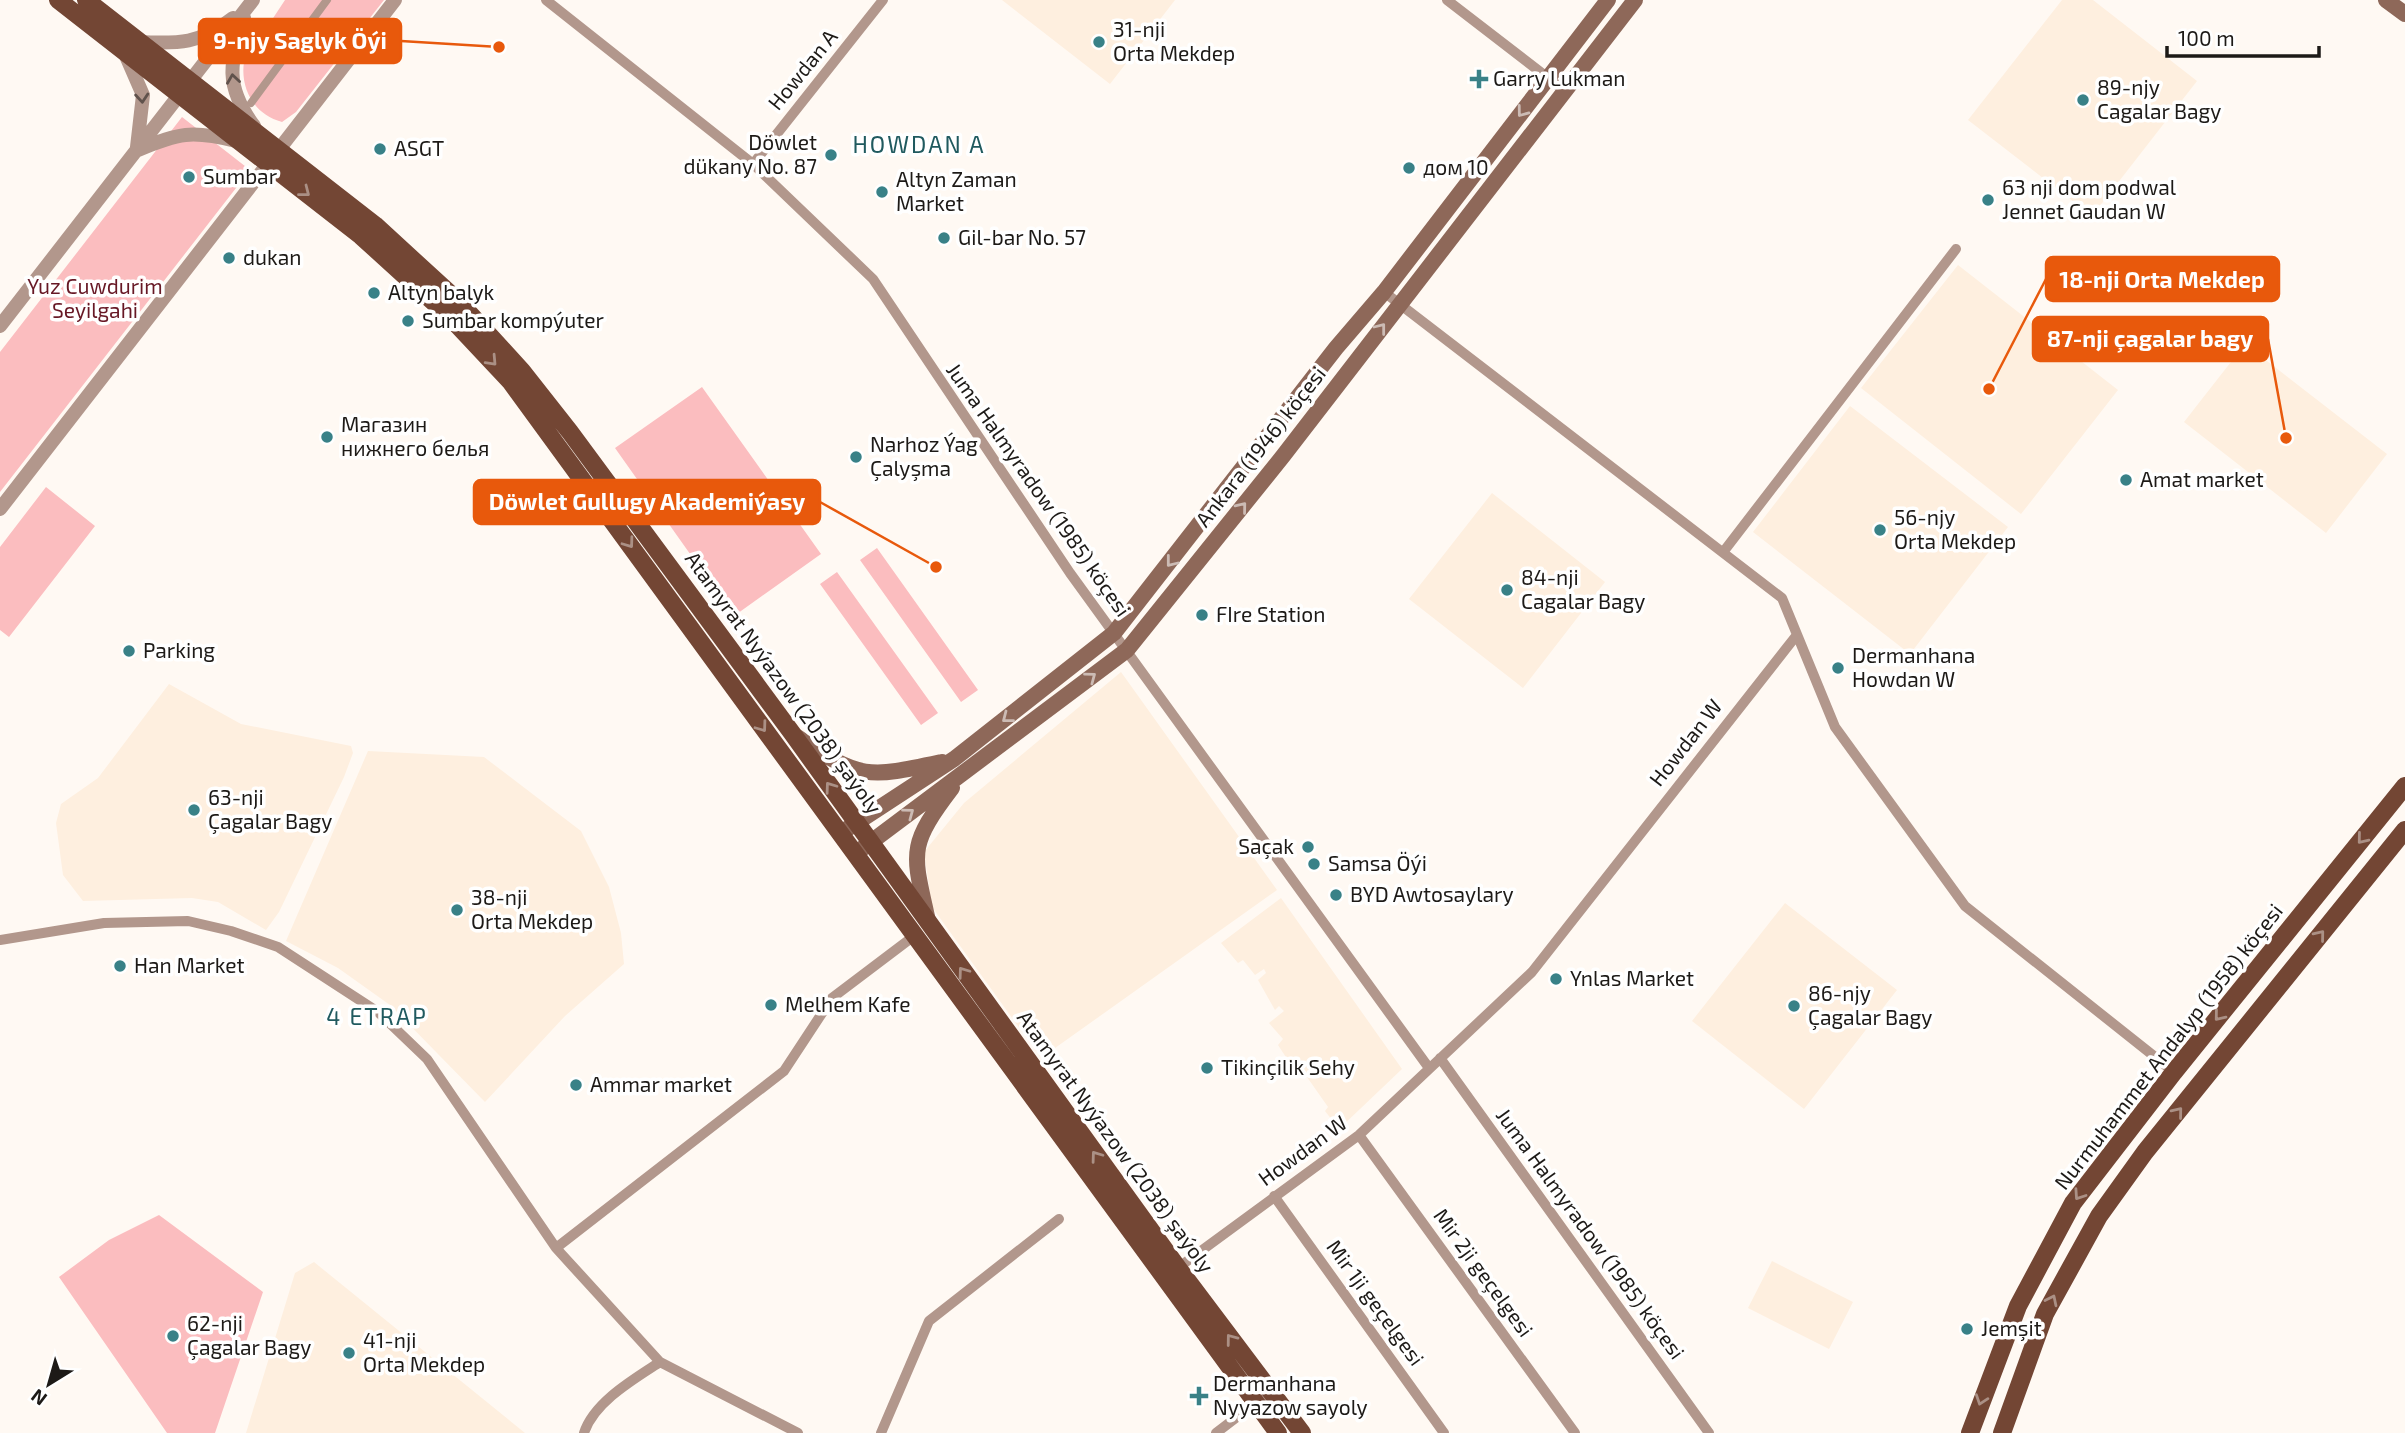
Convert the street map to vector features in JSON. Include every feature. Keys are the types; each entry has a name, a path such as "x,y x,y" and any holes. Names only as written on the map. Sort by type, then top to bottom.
{"main road":[{"name":"Atamyrat Nyýazow (2038) şaýoly","path":"58,0 121,49 264,138 273,157 406,275 510,381 914,936 1171,1273 1271,1391 1302,1433"},
{"name":"Atamyrat Nyýazow (2038) şaýoly","path":"86,0 139,42 242,142 273,157 375,225 443,286 499,345 570,432 871,841 1171,1273 1278,1433"},
{"name":"Ankara (1946) köçesi","path":"855,854 1114,633 1336,348 1384,292 1608,0"},
{"name":"Ankara (1946) köçesi","path":"840,834 959,765 1127,650 1635,0"},
{"path":"2386,0 2405,15"},
{"path":"792,733 837,764 864,774 881,775 959,765"},
{"path":"929,924 915,855 920,836 959,765"},
{"name":"Nurmuhammet Andalyp (1958) köçesi","path":"1970,1433 2018,1306 2056,1232 2095,1172 2405,786"},
{"path":"2002,1433 2045,1314 2070,1263 2112,1197 2405,830"}],"street":[{"path":"251,103 327,0"},
{"path":"0,509 395,0"},
{"name":"Juma Halmyradow (1985) köçesi","path":"546,0 753,163 873,279 984,448 1114,633 1429,1068"},
{"name":"Howdan A","path":"753,163 883,0"},
{"path":"1447,0 1565,91"},
{"path":"139,42 179,44 198,39 214,33 250,3"},
{"path":"0,326 250,3"},
{"path":"250,3 230,72 232,85 245,114 264,138"},
{"path":"121,49 143,94 136,151"},
{"name":"Atamyrat Nyýazow (2038) şaýoly","path":"136,151 177,134 192,132 242,142"},
{"path":"1724,551 1956,249"},
{"path":"1384,292 1782,598 1835,727 1965,906 2174,1072"},
{"name":"Howdan W","path":"1171,1273 1359,1135 1532,972 1796,636"},
{"path":"0,940 104,923 187,921 231,931 278,947 377,1012 427,1059 556,1248 660,1362 798,1433"},
{"path":"556,1248 785,1071 832,998 914,936"},
{"name":"Juma Halmyradow (1985) köçesi","path":"1440,1058 1709,1433"},
{"name":"Mir 2ji geçelgesi","path":"1359,1135 1575,1433"},
{"name":"Mir 1ji geçelgesi","path":"1274,1196 1444,1433"},
{"path":"881,1433 929,1321 1059,1219"},
{"path":"584,1433 588,1421 628,1383 660,1362"},
{"path":"1216,1433 1271,1391"}],"shaded area":[{"name":"31-nji Orta Mekdep","path":"1002,0 1175,0 1110,84"},
{"name":"89-njy Cagalar Bagy","path":"2062,0 2093,0 2197,81 2092,216 1968,120"},
{"path":"1958,265 2118,390 2021,514 1861,388"},
{"path":"2245,344 2387,454 2326,533 2184,422"},
{"name":"56-njy Orta Mekdep","path":"1850,406 2008,527 1910,654 1753,532"},
{"name":"84-nji Cagalar Bagy","path":"1492,493 1605,582 1523,688 1409,599"},
{"path":"1121,672 1277,890 1041,1058 932,907 924,852 964,803"},
{"name":"63-nji Çagalar Bagy","path":"169,684 241,724 351,746 353,753 344,777 279,912 266,930 218,902 192,898 83,901 63,875 56,823 61,804 98,778"},
{"name":"38-nji Orta Mekdep","path":"368,751 484,757 581,831 609,887 621,933 624,964 565,1016 485,1102 390,1005 338,968 286,941"},
{"path":"1281,898 1402,1069 1339,1129 1325,1111 1328,1107 1300,1067 1295,1071 1278,1045 1283,1039 1269,1023 1284,1011 1279,1006 1275,1010 1258,980 1266,973 1264,969 1255,975 1243,960 1238,963 1221,943"},
{"name":"86-njy Çagalar Bagy","path":"1785,903 1897,990 1804,1109 1692,1021"},
{"path":"1772,1261 1853,1302 1829,1349 1748,1308"},
{"name":"41-nji Orta Mekdep","path":"314,1262 525,1433 246,1433 295,1273"}],"green space":[{"path":"285,0 384,0 296,112 282,122 257,107 247,91 243,72 244,62"},
{"name":"Yuz Cuwdurim Seyilgahi","path":"182,117 250,170 0,492 0,352"},
{"path":"702,387 821,554 734,616 615,448"},
{"path":"46,487 95,526 9,637 0,630 0,547"},
{"path":"877,548 978,690 961,702 860,560"},
{"path":"837,572 938,713 921,725 820,584"},
{"name":"62-nji Çagalar Bagy","path":"159,1215 263,1292 215,1433 167,1433 59,1277 109,1240"}],"place":[{"name":"31-nji Orta Mekdep","path":"1099,42"},
{"name":"9-njy Saglyk Öýi","path":"499,47"},
{"name":"Garry Lukman","path":"1479,79"},
{"name":"89-njy Cagalar Bagy","path":"2083,100"},
{"name":"ASGT","path":"380,149"},
{"name":"Döwlet dükany No. 87","path":"831,155"},
{"name":"дом 10","path":"1409,168"},
{"name":"Sumbar","path":"189,177"},
{"name":"Altyn Zaman Market","path":"882,192"},
{"name":"63 nji dom podwal Jennet Gaudan W","path":"1988,200"},
{"name":"Gil-bar No. 57","path":"944,238"},
{"name":"dukan","path":"229,258"},
{"name":"Altyn balyk","path":"374,293"},
{"name":"Sumbar kompýuter","path":"408,321"},
{"name":"18-nji Orta Mekdep","path":"1989,389"},
{"name":"Магазин нижнего белья","path":"327,437"},
{"name":"87-nji çagalar bagy","path":"2286,438"},
{"name":"Narhoz Ýag Çalyşma","path":"856,457"},
{"name":"Amat market","path":"2126,480"},
{"name":"56-njy Orta Mekdep","path":"1880,530"},
{"name":"Döwlet Gullugy Akademiýasy","path":"936,567"},
{"name":"84-nji Cagalar Bagy","path":"1507,590"},
{"name":"FIre Station","path":"1202,615"},
{"name":"Parking","path":"129,651"},
{"name":"Dermanhana Howdan W","path":"1838,668"},
{"name":"63-nji Çagalar Bagy","path":"194,810"},
{"name":"Saçak","path":"1308,847"},
{"name":"Samsa Öýi","path":"1314,864"},
{"name":"BYD Awtosaylary","path":"1336,895"},
{"name":"38-nji Orta Mekdep","path":"457,910"},
{"name":"Han Market","path":"120,966"},
{"name":"Ynlas Market","path":"1556,979"},
{"name":"Melhem Kafe","path":"771,1005"},
{"name":"86-njy Çagalar Bagy","path":"1794,1006"},
{"name":"Tikinçilik Sehy","path":"1207,1068"},
{"name":"Ammar market","path":"576,1085"},
{"name":"Jemşit","path":"1967,1329"},
{"name":"62-nji Çagalar Bagy","path":"173,1336"},
{"name":"41-nji Orta Mekdep","path":"349,1353"},
{"name":"Dermanhana Nyyazow sayoly","path":"1199,1396"}],"district":[{"name":"HOWDAN A","path":"919,145"},
{"name":"4 ETRAP","path":"377,1017"}]}
